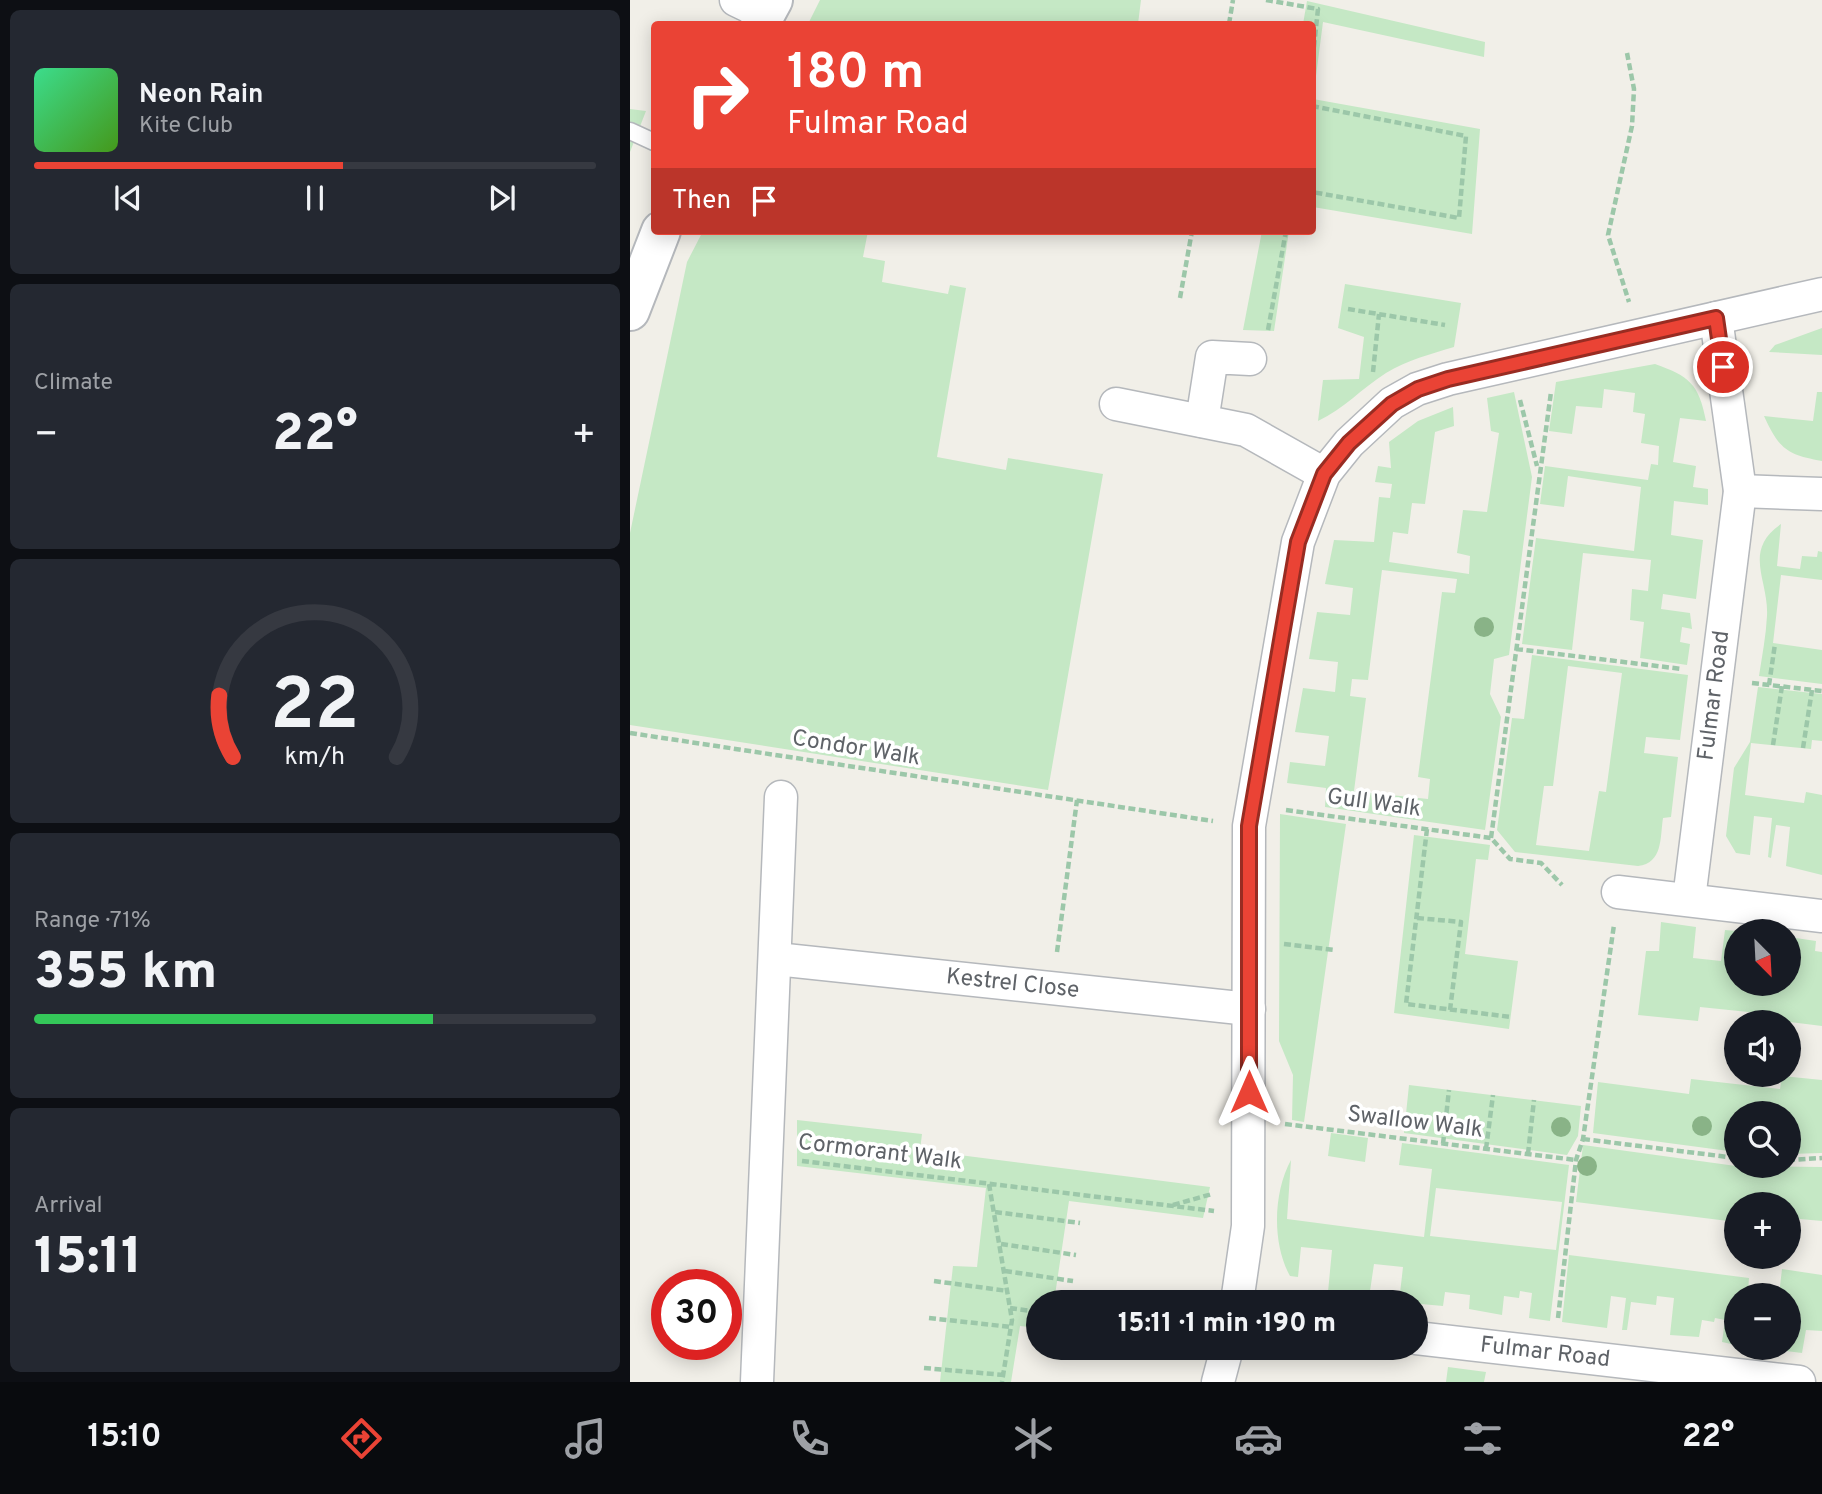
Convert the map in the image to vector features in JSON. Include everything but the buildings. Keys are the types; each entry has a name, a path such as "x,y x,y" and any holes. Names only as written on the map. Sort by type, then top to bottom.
{"street":[{"path":"630,312 659,235"},
{"path":"1238,1290 1247,1216 1250,1120 1251,816 1298,542 1324,474 1349,443 1392,404 1418,389 1448,379 1822,294"},
{"name":"Fulmar Road","path":"1689,899 1740,491 1716,318"},
{"path":"1202,421 1213,357 1250,359"},
{"path":"1116,404 1246,430 1324,474"},
{"path":"1740,491 1822,494"},
{"path":"757,1382 781,797"},
{"path":"1618,892 1822,916"},
{"name":"Kestrel Close","path":"776,959 1249,1009"},
{"name":"Fulmar Road","path":"1428,1339 1553,1353 1686,1377 1799,1382"},
{"path":"1218,1382 1224,1360"}],"lane":[{"path":"630,131 651,141"}],"path":[{"path":"1230,21 1233,0"},
{"path":"1266,0 1318,9 1316,28"},
{"path":"1627,53 1634,89 1632,126 1608,235 1640,336"},
{"path":"1316,107 1466,136 1459,218 1316,192"},
{"path":"1180,298 1191,235"},
{"path":"1268,331 1285,235"},
{"path":"1348,309 1445,325"},
{"path":"1379,314 1372,384 1392,404"},
{"path":"1556,356 1538,470 1491,838 1510,859 1541,863 1562,885"},
{"path":"1512,365 1538,470"},
{"path":"1769,685 1775,644"},
{"path":"1516,649 1822,691"},
{"path":"1773,745 1782,686"},
{"path":"1803,748 1812,690"},
{"name":"Condor Walk","path":"630,733 1077,800 1251,816"},
{"path":"1052,988 1077,800"},
{"name":"Gull Walk","path":"1251,816 1427,829 1491,838"},
{"path":"1427,829 1406,1004 1511,1017"},
{"path":"1553,1353 1576,1160 1583,1139 1618,892"},
{"path":"1417,918 1461,922 1450,1010"},
{"path":"1249,939 1335,950"},
{"path":"1443,1144 1449,1090"},
{"path":"1486,1149 1493,1096"},
{"path":"1528,1154 1534,1100"},
{"name":"Swallow Walk","path":"1250,1120 1576,1160"},
{"path":"1583,1139 1724,1157"},
{"name":"Cormorant Walk","path":"767,1156 1247,1216"},
{"path":"1801,1159 1822,1158"},
{"name":"Cormorant Walk","path":"989,1184 1010,1308 1011,1327 1002,1382"},
{"name":"Cormorant Walk","path":"1169,1206 1248,1184"},
{"path":"994,1212 1080,1223"},
{"path":"1001,1244 1076,1255"},
{"path":"1005,1271 1073,1281"},
{"path":"934,1281 1008,1292"},
{"path":"1010,1308 1026,1310"},
{"path":"929,1318 1011,1327"},
{"path":"924,1368 1004,1376"}],"green space":[{"path":"820,0 1141,0 1138,21 810,21"},
{"path":"1307,1 1485,42 1484,57 1323,22 1316,76 1316,21 1304,21"},
{"path":"1316,100 1480,129 1472,234 1316,208"},
{"path":"630,109 646,111 630,152"},
{"path":"701,235 867,235 863,257 885,261 882,282 948,294 950,285 966,288 937,457 1006,470 1008,458 1103,474 1048,790 630,725 630,533 687,262"},
{"path":"1261,235 1288,235 1274,331 1243,330"},
{"path":"1345,284 1461,303 1454,347 1394,368 1318,421 1323,380 1359,379 1364,337 1338,328"},
{"path":"1822,328 1822,355 1769,352 1775,345"},
{"path":"1655,364 1691,383 1700,398 1706,421 1680,418 1673,462 1696,466 1693,487 1708,489 1708,505 1674,501 1671,535 1703,540 1696,599 1663,594 1661,609 1690,613 1692,629 1682,627 1680,642 1690,644 1687,665 1640,658 1644,622 1630,620 1632,589 1648,591 1651,560 1583,553 1572,650 1522,644 1536,538 1634,551 1641,487 1568,476 1564,507 1540,504 1545,466 1648,480 1651,464 1658,465 1659,446 1641,443 1645,414 1633,412 1635,393 1604,389 1602,408 1576,406 1572,434 1549,431 1556,382"},
{"path":"1514,392 1532,477 1509,655 1494,659 1490,694 1501,717 1485,830 1325,807 1326,788 1287,783 1290,762 1325,766 1329,736 1295,732 1303,688 1335,692 1338,662 1309,659 1317,612 1350,615 1353,588 1325,584 1334,540 1374,542 1379,497 1390,498 1392,484 1375,482 1378,466 1391,468 1389,442 1418,421 1453,407 1454,426 1435,432 1425,504 1412,503 1408,534 1393,532 1389,562 1469,574 1470,556 1457,553 1463,510 1487,512 1499,433 1491,431 1487,398","holes":["1382,570 1457,579 1455,593 1442,592 1418,777 1430,779 1428,799 1354,791 1366,698 1350,696 1352,679 1368,680"]},
{"path":"1817,392 1822,392 1822,461 1800,456 1786,449 1774,436 1764,416 1813,421"},
{"path":"1781,524 1777,566 1800,569 1802,556 1817,557 1818,551 1822,552 1822,580 1781,575 1773,643 1822,650 1822,684 1759,676 1767,616 1760,555 1769,534"},
{"path":"1532,655 1688,675 1680,740 1646,737 1644,753 1678,757 1671,817 1663,818 1659,848 1652,860 1638,866 1515,852 1497,830 1512,718 1524,719","holes":["1568,666 1622,673 1606,792 1599,791 1589,851 1536,845 1544,786 1553,786"]},
{"path":"1758,687 1822,694 1822,741 1812,740 1811,749 1751,743 1745,795 1804,803 1806,792 1822,795 1822,875 1786,866 1790,827 1776,825 1771,858 1768,857 1772,818 1754,816 1750,855 1736,853 1726,836 1734,768 1750,742"},
{"path":"1280,814 1346,824 1304,1122 1292,1120 1293,1075 1279,1041"},
{"path":"1414,835 1490,845 1488,860 1476,859 1465,954 1518,961 1509,1029 1394,1013"},
{"path":"1661,922 1696,927 1693,958 1721,961 1724,938 1724,996 1801,996 1801,939 1816,941 1815,951 1822,952 1822,1026 1801,1023 1801,1010 1729,1010 1700,1007 1698,1021 1638,1015 1646,951 1659,951"},
{"path":"1801,1078 1822,1080 1822,1153 1801,1154 1801,1101 1724,1101 1724,1150 1593,1133 1598,1082 1689,1094 1691,1079 1724,1083 1724,1087 1801,1087"},
{"path":"1409,1085 1581,1106 1578,1136 1567,1155 1404,1133"},
{"path":"797,1120 922,1134 920,1150 1210,1187 1203,1218 1069,1201 1056,1290 1026,1290 1026,1327 1020,1326 1011,1382 940,1382 953,1266 977,1267 986,1188 797,1166"},
{"path":"1331,1133 1368,1138 1365,1162 1328,1156"},
{"path":"1402,1143 1569,1165 1550,1321 1529,1318 1532,1293 1520,1291 1519,1298 1504,1296 1502,1315 1469,1309 1470,1295 1445,1292 1443,1306 1428,1305 1428,1290 1400,1290 1403,1267 1374,1264 1370,1290 1328,1290 1332,1250 1301,1247 1298,1277 1290,1276 1280,1249 1277,1218 1281,1188 1291,1160 1287,1219 1424,1237 1432,1169 1399,1165","holes":["1436,1188 1562,1202 1556,1250 1430,1236"]},
{"path":"1583,1145 1724,1164 1724,1178 1801,1178 1801,1167 1822,1167 1822,1221 1801,1219 1801,1192 1724,1192 1724,1220 1576,1202"},
{"path":"1569,1255 1749,1278 1749,1283 1724,1283 1724,1320 1715,1318 1714,1322 1702,1320 1699,1337 1670,1335 1674,1298 1657,1296 1656,1305 1631,1302 1627,1330 1622,1330 1626,1298 1611,1296 1607,1328 1562,1322"},
{"path":"1782,1269 1822,1275 1822,1331 1806,1330 1802,1353 1801,1283 1780,1283"},
{"path":"1448,1367 1486,1372 1484,1382 1446,1382"}],"route":[{"path":"1249,1092 1249,826 1298,542 1324,474 1349,443 1392,404 1418,389 1448,379 1716,318 1723,367"}]}
